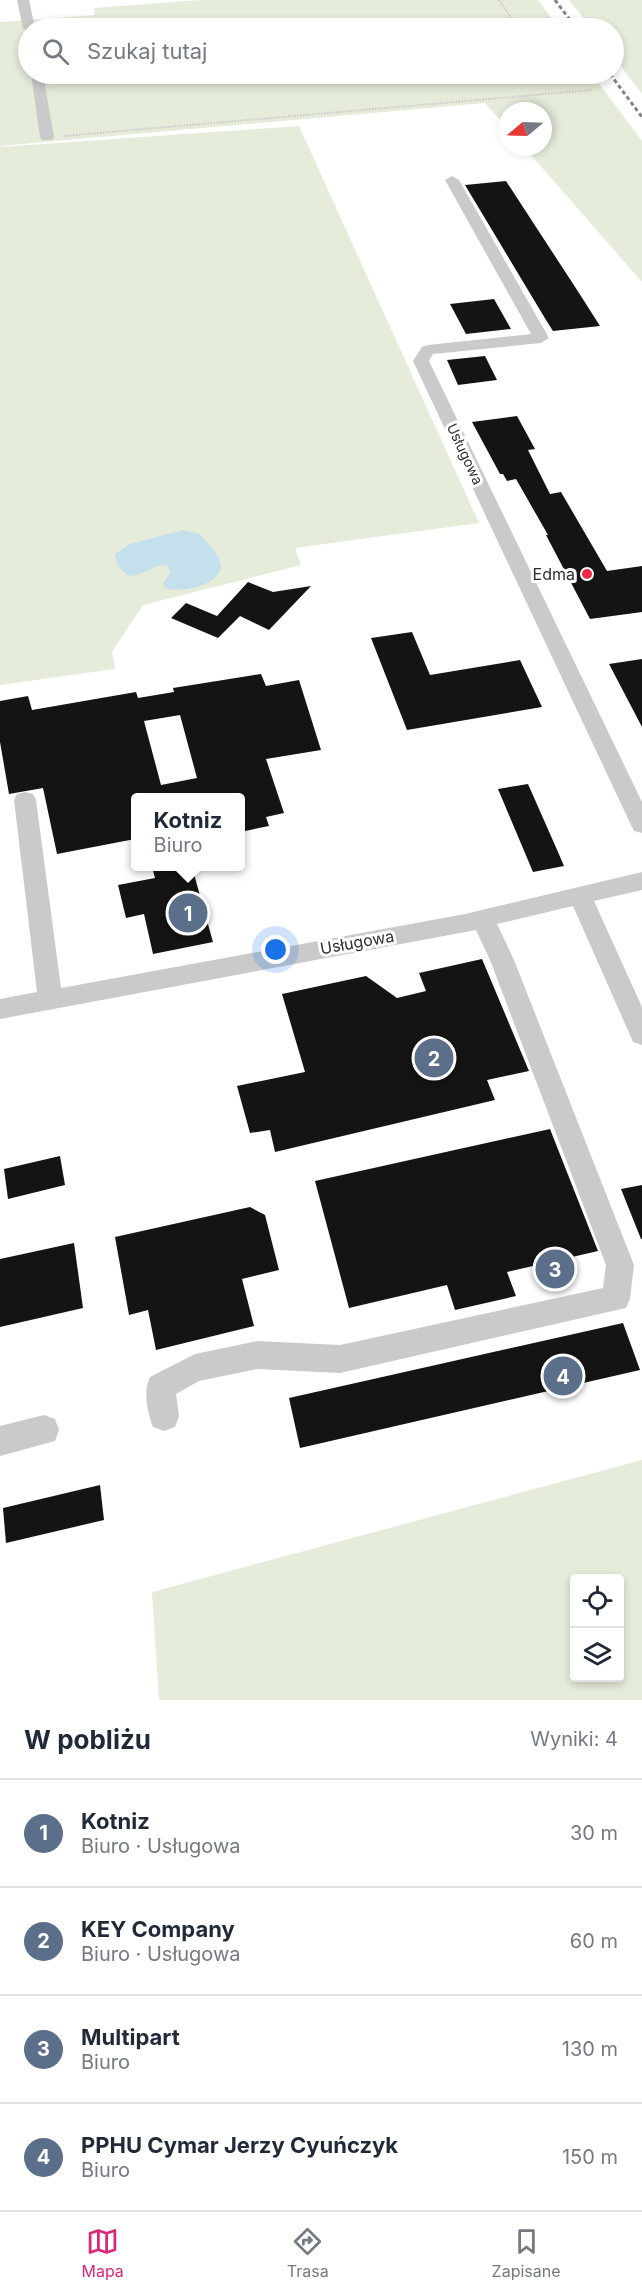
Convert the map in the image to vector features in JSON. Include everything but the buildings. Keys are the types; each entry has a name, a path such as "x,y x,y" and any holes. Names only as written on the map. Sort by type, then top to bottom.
{"street":[{"path":"23,0 26,18"},
{"path":"39,84 47,137"},
{"name":"Usługowa","path":"452,180 542,338 429,350 421,361 642,825"},
{"path":"25,800 50,999"},
{"name":"Usługowa","path":"0,1009 483,919 642,881"},
{"path":"579,895 642,1035"},
{"path":"164,1416 160,1387 195,1368 257,1355 340,1359 616,1299 620,1265 502,960 483,919"},
{"path":"0,1441 44,1431"}],"path":[{"path":"499,0 511,18"},
{"path":"47,137 592,90"}],"green space":[{"path":"200,0 538,0 552,18 54,18 95,15 94,8"},
{"path":"569,0 642,0 642,94 624,70 624,18 584,18"},
{"path":"18,21 18,84 599,84 642,141 642,282 532,156 552,156 552,102 498,102 498,118 485,103 0,146 0,22"},
{"path":"299,126 479,523 295,548 301,565 143,605 112,652 115,669 0,685 0,147"},
{"path":"642,1460 642,1700 159,1700 152,1592"}],"water":[{"path":"183,530 200,534 220,561 219,572 207,583 189,589 171,590 165,588 163,583 171,572 166,565 129,576 117,564 115,554 130,544"}],"railway":[{"path":"555,0 568,18"},
{"path":"617,84 642,117"}],"place":[{"name":"Edma","path":"587,574"},
{"name":"Kotniz","path":"188,913"},
{"name":"KEY Company","path":"434,1058"},
{"name":"Multipart","path":"555,1269"},
{"name":"PPHU Cymar Jerzy Cyuńczyk","path":"563,1376"}]}
